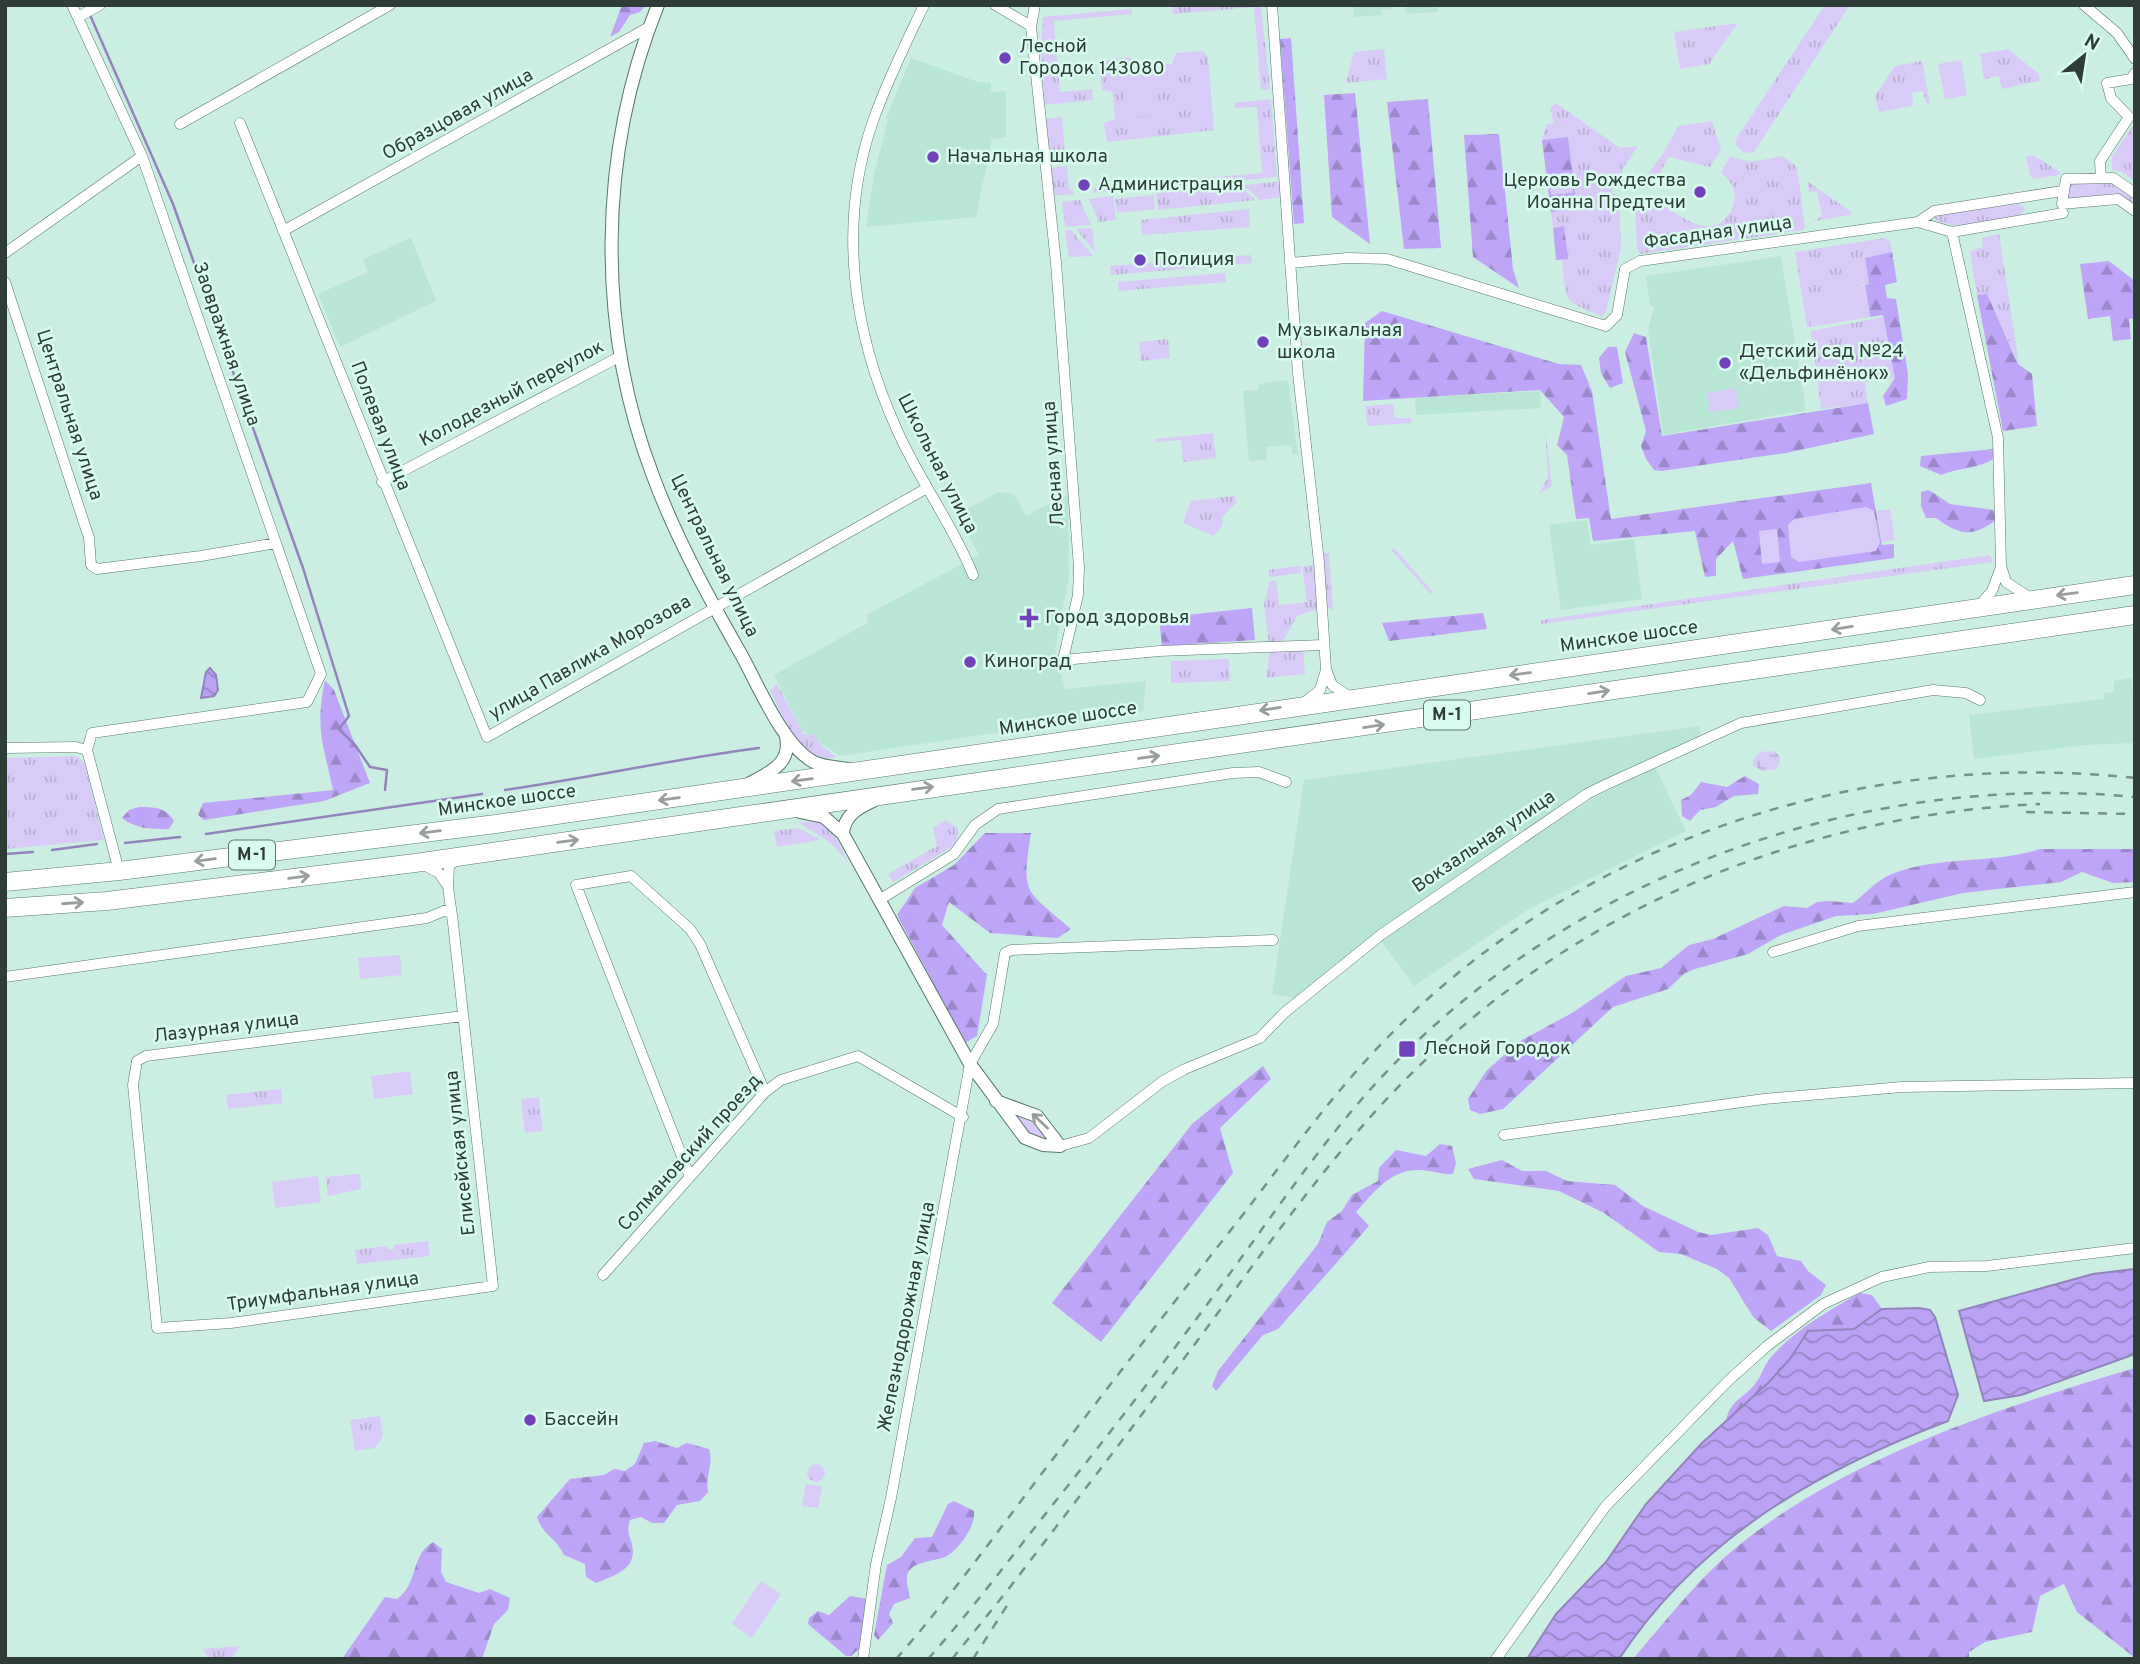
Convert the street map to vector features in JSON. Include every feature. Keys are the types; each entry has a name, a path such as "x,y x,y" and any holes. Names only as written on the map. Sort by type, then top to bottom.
{"highway":[{"name":"Минское шоссе","path":"5,882 119,871 496,824 2135,584"},
{"name":"М-1","path":"5,908 107,901 415,863 2135,615"}],"street":[{"name":"Заовражная улица","path":"72,5 89,11 142,156 321,674 307,702 101,730 92,733 87,750"},
{"path":"180,124 390,5"},
{"name":"Центральная улица","path":"658,5 632,85 613,190 612,254 621,356 633,411 667,511 715,607 783,730 802,754 817,764 867,771"},
{"name":"Школьная улица","path":"925,5 871,128 859,183 852,258 868,356 898,432 973,576"},
{"path":"995,5 1031,26"},
{"name":"Лесная улица","path":"1035,5 1031,26 1056,263 1079,567 1078,595 1063,660 1159,651 1324,645"},
{"path":"1272,5 1289,208 1290,263 1299,385 1320,562 1326,669 1332,685 1350,697"},
{"path":"2084,5 2117,33 2135,59"},
{"name":"Образцовая улица","path":"284,231 649,27"},
{"path":"2101,178 2100,161 2129,117 2111,99 2107,83 2130,79 2135,73"},
{"name":"Полевая улица","path":"240,123 483,735 491,736"},
{"path":"5,253 142,156"},
{"path":"2063,209 2062,191 2066,180 2113,178 2135,192"},
{"path":"1918,222 1934,211 2062,191"},
{"path":"2032,599 2006,582 2001,566 1998,438 1952,232 2026,220 2063,209 2118,199 2135,211"},
{"name":"Фасадная улица","path":"1290,263 1347,258 1387,259 1606,326 1616,315 1625,269 1640,261 1918,222 1952,232"},
{"name":"Центральная улица","path":"5,282 89,538 91,562 97,569 276,543"},
{"name":"Колодезный переулок","path":"383,482 621,356"},
{"name":"улица Павлика Морозова","path":"491,736 927,488"},
{"path":"1978,607 1992,591 2001,566"},
{"path":"1303,704 1320,690 1326,669"},
{"name":"Вокзальная улица","path":"1060,1146 1089,1138 1163,1081 1185,1069 1260,1038 1284,1013 1377,938 1587,793 1741,723 1933,690 1966,693 1980,700"},
{"path":"737,789 782,764 787,752 783,730"},
{"path":"5,748 76,747 87,750 119,871"},
{"path":"879,900 954,854 975,825 998,809 1233,772 1259,772 1286,782"},
{"path":"843,835 847,819 856,809 895,792"},
{"path":"759,812 810,811 824,817 843,835 970,1064 1025,1138 1042,1145 1060,1146"},
{"path":"448,887 449,866 460,856"},
{"path":"415,863 439,873 448,887"},
{"path":"690,1177 576,885 631,876 690,929 701,944 765,1093"},
{"name":"Елисейская улица","path":"448,887 493,1286"},
{"path":"1773,952 1858,926 2135,892"},
{"path":"5,976 427,918 452,908"},
{"path":"970,1064 993,1024 1008,950 1273,940"},
{"name":"Лазурная улица","path":"157,1328 133,1072 137,1061 146,1056 463,1016"},
{"name":"Солмановский проезд","path":"603,1275 765,1093 781,1080 858,1056 963,1117"},
{"name":"Железнодорожная улица","path":"863,1659 875,1575 963,1117 970,1064"},
{"path":"1504,1135 1764,1100 1902,1087 2135,1083"},
{"path":"996,1101 1037,1116 1060,1146"},
{"path":"1496,1659 1605,1507 1728,1381 1823,1304 1882,1277 1930,1267 1987,1266 2135,1248"},
{"name":"Триумфальная улица","path":"157,1328 231,1323 493,1286"}],"shaded area":[{"path":"1353,5 1393,5 1394,9 1382,10 1383,15 1354,17"},
{"path":"1405,5 1438,5 1438,12 1406,14"},
{"name":"Начальная школа","path":"911,58 978,82 991,83 991,92 1006,91 1006,137 992,139 976,217 866,227 874,175 888,120 886,118"},
{"path":"411,238 436,301 340,347 318,294 368,272 363,259"},
{"name":"Детский сад №24 «Дельфинёнок»","path":"1781,256 1806,410 1663,435 1648,329 1654,307 1650,306 1646,276"},
{"path":"1288,380 1298,455 1292,454 1291,445 1266,447 1267,460 1249,461 1243,391 1258,390 1258,384"},
{"path":"1540,391 1541,408 1416,415 1415,398"},
{"path":"999,492 1014,494 1026,516 1068,494 1069,577 1055,649 1065,689 1146,681 1143,711 840,756 802,730 774,675 869,622 866,615 979,555 957,514"},
{"path":"1587,520 1591,545 1634,539 1642,599 1561,610 1549,525"},
{"path":"2132,678 2135,743 2085,745 1974,759 1969,715 2104,699 2104,693 2114,692 2114,681"},
{"path":"1700,726 1700,737 1581,792 1388,923 1294,998 1272,994 1304,780"},
{"path":"1655,767 1686,831 1527,910 1414,986 1381,941 1588,801"}],"green space":[{"path":"622,5 646,5 640,12 630,15 619,32 610,37"},
{"path":"1172,5 1261,5 1270,89 1261,90 1254,7 1173,14"},
{"path":"1825,5 1850,5 1754,152 1744,153 1736,145 1736,139"},
{"path":"1132,9 1132,14 1054,21 1060,92 1092,89 1093,100 1045,105 1041,58 1043,17"},
{"path":"1738,23 1709,64 1680,69 1674,32"},
{"path":"1291,38 1304,223 1294,224 1280,39"},
{"path":"1384,49 1387,79 1346,83 1354,52"},
{"path":"2008,49 2039,74 2040,81 2002,89 1999,76 1984,79 1980,54"},
{"path":"1203,51 1208,57 1214,130 1107,142 1104,123 1115,119 1113,92 1102,90 1100,68 1103,61 1128,57 1134,60 1137,67 1172,64 1176,53"},
{"path":"1961,60 1967,95 1945,99 1938,64"},
{"path":"1922,61 1930,103 1926,103 1923,91 1912,93 1913,106 1879,112 1875,96 1895,66"},
{"path":"1150,72 1152,116 1125,117 1122,73"},
{"path":"1210,88 1212,109 1179,111 1177,91"},
{"path":"1355,93 1370,244 1332,217 1324,95"},
{"path":"1271,99 1277,177 1094,193 1094,188 1262,173 1257,107 1235,108 1234,103"},
{"path":"1428,99 1441,248 1404,249 1387,102"},
{"path":"1556,103 1620,148 1638,146 1622,170 1622,178 1615,177 1612,193 1619,195 1621,248 1606,312 1602,316 1573,303 1566,292 1562,260 1567,259 1563,226 1553,228 1551,212 1577,208 1568,137 1542,140 1546,125 1554,123 1550,108"},
{"path":"1062,117 1065,155 1048,156 1044,119"},
{"path":"1712,121 1721,150 1710,167 1669,157 1651,187 1638,188 1664,152 1678,126"},
{"path":"2135,123 2135,181 2120,171 2112,170 2112,156"},
{"path":"1499,134 1513,269 1519,288 1473,257 1464,135"},
{"path":"1568,137 1577,209 1551,212 1542,140"},
{"path":"2033,155 2060,172 2059,175 2034,179 2030,175 2026,156"},
{"path":"1782,156 1797,167 1805,227 1803,230 1640,254 1637,248 1635,208 1654,200 1684,219 1703,226 1717,225 1728,216 1734,204 1733,188 1721,172 1730,157 1752,162"},
{"path":"1067,166 1069,188 1075,194 1052,196 1049,168"},
{"path":"1570,172 1573,193 1551,195 1549,175"},
{"path":"1285,181 1286,197 1260,200 1243,185"},
{"path":"1807,181 1850,211 1851,215 1814,221 1822,216 1817,191 1809,192"},
{"path":"2113,182 2135,197 2135,207 2119,195 2067,200 2070,183"},
{"path":"1238,185 1256,200 1158,210 1156,193"},
{"path":"1154,195 1155,209 1117,213 1115,199"},
{"path":"1113,196 1116,220 1099,222 1089,199"},
{"path":"1080,200 1091,225 1065,227 1062,202"},
{"path":"2019,204 2025,208 2021,215 1977,224 1953,225 1934,218 1946,213"},
{"path":"1249,209 1250,227 1142,235 1141,220"},
{"path":"1564,226 1568,259 1556,260 1553,228"},
{"path":"1092,228 1095,252 1076,229"},
{"path":"1065,230 1071,230 1093,256 1069,257"},
{"path":"1999,234 2019,364 1987,295 1977,295 1970,251 1983,247 1982,238"},
{"path":"1885,238 1890,241 1892,252 1865,258 1869,284 1806,295 1811,327 1807,327 1795,252"},
{"path":"1892,252 1897,282 1885,285 1887,298 1896,299 1908,374 1907,399 1886,406 1883,396 1895,378 1883,315 1870,317 1865,285 1869,284 1865,258"},
{"path":"1251,255 1252,263 1111,275 1110,266"},
{"path":"2109,261 2135,281 2135,318 2129,319 2131,339 2113,341 2110,316 2088,319 2080,264"},
{"path":"1225,273 1226,282 1119,291 1118,282"},
{"path":"1865,285 1870,317 1811,327 1806,295"},
{"path":"1987,294 2018,364 2032,374 2037,426 2003,431 1977,295"},
{"path":"1382,311 1559,364 1581,365 1592,391 1611,519 1871,483 1882,545 1894,544 1894,558 1743,579 1733,541 1716,559 1716,576 1705,577 1695,531 1593,541 1589,518 1576,519 1567,455 1557,445 1564,417 1540,390 1363,401 1365,323"},
{"path":"1883,317 1895,378 1865,382 1868,403 1821,409 1811,331"},
{"path":"1634,333 1646,337 1662,436 1868,403 1874,434 1786,453 1654,470 1641,446 1646,431 1625,352"},
{"path":"1168,339 1170,358 1141,361 1139,342"},
{"path":"1608,347 1617,347 1623,383 1610,388 1601,373 1599,358"},
{"path":"1736,388 1739,408 1710,412 1707,393"},
{"path":"1393,404 1395,418 1411,418 1412,423 1368,426 1365,406"},
{"path":"1545,427 1552,486 1539,494 1548,478"},
{"path":"1213,433 1216,458 1183,462 1181,440 1156,442 1156,439"},
{"path":"1994,449 1995,458 1989,462 1941,475 1920,466 1921,456"},
{"path":"1929,490 1950,504 1994,510 1996,520 1980,530 1966,532 1952,528 1936,518 1926,518 1921,506 1921,492"},
{"path":"1234,496 1237,502 1222,517 1223,524 1214,536 1183,523 1191,501"},
{"path":"1866,507 1874,511 1880,542 1876,551 1799,562 1791,557 1788,525 1794,519"},
{"path":"1890,509 1895,540 1882,542 1877,511"},
{"path":"1777,529 1780,562 1762,564 1759,531"},
{"path":"1394,548 1433,592 1431,594 1391,550"},
{"path":"1323,553 1329,554 1333,610 1326,607"},
{"path":"1990,555 1993,562 1541,624 1542,620"},
{"path":"1315,565 1318,609 1297,616 1282,643 1269,644 1264,604 1270,581 1276,580 1279,605 1307,602 1302,567"},
{"path":"1300,566 1301,573 1269,577 1269,570"},
{"path":"1252,608 1255,640 1162,646 1159,618"},
{"path":"1483,613 1487,629 1389,641 1382,623"},
{"path":"1270,649 1303,651 1305,674 1266,678"},
{"path":"1229,659 1230,681 1171,683 1171,661"},
{"path":"325,680 334,690 370,783 324,801 204,820 198,815 203,803 333,790 320,724"},
{"path":"777,684 804,734 815,735 821,745 836,757 823,758 803,747 788,726 770,691"},
{"path":"1773,751 1779,755 1780,764 1776,769 1762,771 1753,765 1753,760 1760,752"},
{"path":"5,758 80,758 85,765 104,840 5,849"},
{"path":"1745,776 1759,784 1758,794 1734,796 1716,807 1700,810 1690,821 1682,816 1681,800 1691,795 1701,782 1727,787"},
{"path":"139,807 163,810 174,821 169,829 156,829 138,826 122,818 129,810"},
{"path":"813,820 826,825 849,863 831,843 799,823"},
{"path":"945,820 958,828 957,840 951,848 893,882 888,874 937,846 933,828"},
{"path":"798,828 821,840 777,847 774,831"},
{"path":"985,833 1031,833 1027,869 1030,890 1035,898 1071,929 1058,938 990,933 949,902 942,925 987,975 977,1036 965,1043 897,915 915,888 954,865"},
{"path":"2040,849 2135,849 2135,882 2113,883 2082,872 2061,882 1963,893 1873,914 1836,916 1781,935 1748,954 1685,973 1668,989 1613,1007 1503,1109 1480,1114 1470,1110 1468,1099 1487,1070 1522,1040 1572,1013 1626,976 1661,968 1689,945 1713,939 1784,906 1807,908 1817,902 1829,901 1853,903 1882,879 1910,868 2003,857"},
{"path":"400,955 402,975 360,979 358,958"},
{"path":"1263,1066 1271,1079 1220,1128 1233,1173 1101,1342 1052,1303 1192,1124"},
{"path":"410,1071 413,1094 374,1099 371,1076"},
{"path":"281,1089 282,1103 228,1109 226,1095"},
{"path":"539,1097 543,1131 525,1133 521,1099"},
{"path":"1009,1107 1032,1116 1049,1141 1029,1135"},
{"path":"1440,1144 1452,1146 1456,1163 1453,1174 1409,1171 1391,1178 1376,1190 1356,1212 1369,1226 1278,1329 1263,1335 1216,1391 1212,1386 1218,1371 1318,1244 1327,1222 1342,1211 1352,1195 1378,1181 1379,1168 1396,1150 1426,1156"},
{"path":"1502,1160 1522,1171 1546,1171 1567,1181 1615,1185 1643,1206 1698,1232 1711,1235 1758,1228 1768,1235 1777,1256 1801,1261 1808,1271 1826,1285 1821,1295 1771,1331 1754,1318 1729,1278 1717,1269 1681,1254 1659,1252 1604,1213 1559,1191 1474,1179 1468,1169"},
{"path":"360,1174 361,1189 328,1196 326,1177"},
{"path":"318,1176 321,1202 275,1208 272,1182"},
{"path":"428,1241 430,1256 357,1264 355,1250 387,1246 388,1250 394,1249 394,1245"},
{"path":"1860,1293 1872,1295 1882,1309 1854,1329 1808,1331 1790,1359 1726,1421 1731,1408 1755,1384 1769,1359 1781,1346 1813,1321"},
{"path":"2135,1368 2135,1658 2077,1612 2064,1584 2040,1596 2032,1632 1985,1642 1969,1652 1969,1659 1633,1659 1726,1556 1770,1522 1817,1492 1920,1441 2028,1401"},
{"path":"380,1416 383,1436 375,1448 355,1451 350,1420"},
{"path":"655,1441 677,1448 687,1443 709,1449 711,1460 708,1492 700,1501 677,1505 664,1523 652,1523 641,1517 630,1520 628,1530 633,1550 629,1564 618,1573 596,1583 586,1577 585,1564 564,1555 542,1528 537,1517 570,1479 604,1475 614,1469 625,1471 635,1464 644,1443"},
{"path":"816,1464 822,1467 825,1473 822,1479 816,1482 810,1479 807,1473 810,1467"},
{"path":"806,1484 822,1486 818,1508 802,1506"},
{"path":"954,1501 974,1511 969,1531 950,1554 916,1565 909,1571 907,1580 910,1598 894,1604 889,1614 893,1623 878,1640 874,1635 887,1565 901,1557 915,1538 932,1537 948,1504"},
{"path":"433,1542 442,1549 441,1572 446,1582 479,1593 490,1589 510,1598 508,1610 494,1624 482,1659 342,1659 385,1597 397,1599 404,1592 420,1555"},
{"path":"761,1581 781,1594 752,1638 732,1624"},
{"path":"850,1596 867,1599 860,1648 851,1656 846,1656 808,1624 809,1618 818,1611 829,1615"},
{"path":"240,1646 232,1659 209,1659 203,1649"}],"water":[{"path":"210,668 216,675 218,690 214,696 201,698 206,672"},
{"path":"2135,1269 2135,1354 2021,1395 1984,1401 1959,1311 2093,1274"},
{"path":"1882,1309 1930,1310 1935,1317 1958,1395 1948,1421 1852,1462 1764,1514 1723,1544 1685,1578 1650,1616 1619,1659 1527,1659 1556,1614 1606,1562 1646,1504 1702,1443 1768,1383 1790,1359 1808,1331 1854,1329"}],"waterway":[{"path":"90,15 173,204 303,568 349,716 339,729 355,745 370,767 387,770 385,790"},
{"path":"505,790 759,748"},
{"path":"206,834 482,794"},
{"path":"125,843 180,837"},
{"path":"52,850 97,844"},
{"path":"5,854 33,852"}],"railway":[{"path":"896,1659 954,1589 1332,1100 1388,1037 1464,968 1548,909 1637,861 1732,822 1830,795 1931,778 2033,772 2135,778"},
{"path":"928,1659 1135,1400 1348,1115 1443,1018 1527,953 1619,899 1717,855 1819,823 1923,802 2029,793 2135,797"},
{"path":"952,1659 1007,1591 1327,1168 1405,1080 1471,1019 1542,966 1617,920 1697,882 1779,851 1864,828 1951,812 2040,804"},
{"path":"2026,812 2135,814"},
{"path":"973,1659 1008,1604"}],"place":[{"name":"Лесной Городок 143080","path":"1005,58"},
{"name":"Начальная школа","path":"933,157"},
{"name":"Администрация","path":"1084,185"},
{"name":"Церковь Рождества Иоанна Предтечи","path":"1700,192"},
{"name":"Полиция","path":"1140,260"},
{"name":"Музыкальная школа","path":"1263,342"},
{"name":"Детский сад №24 «Дельфинёнок»","path":"1725,363"},
{"name":"Город здоровья","path":"1029,618"},
{"name":"Киноград","path":"970,662"},
{"name":"Лесной Городок","path":"1407,1049"},
{"name":"Бассейн","path":"530,1420"}]}
